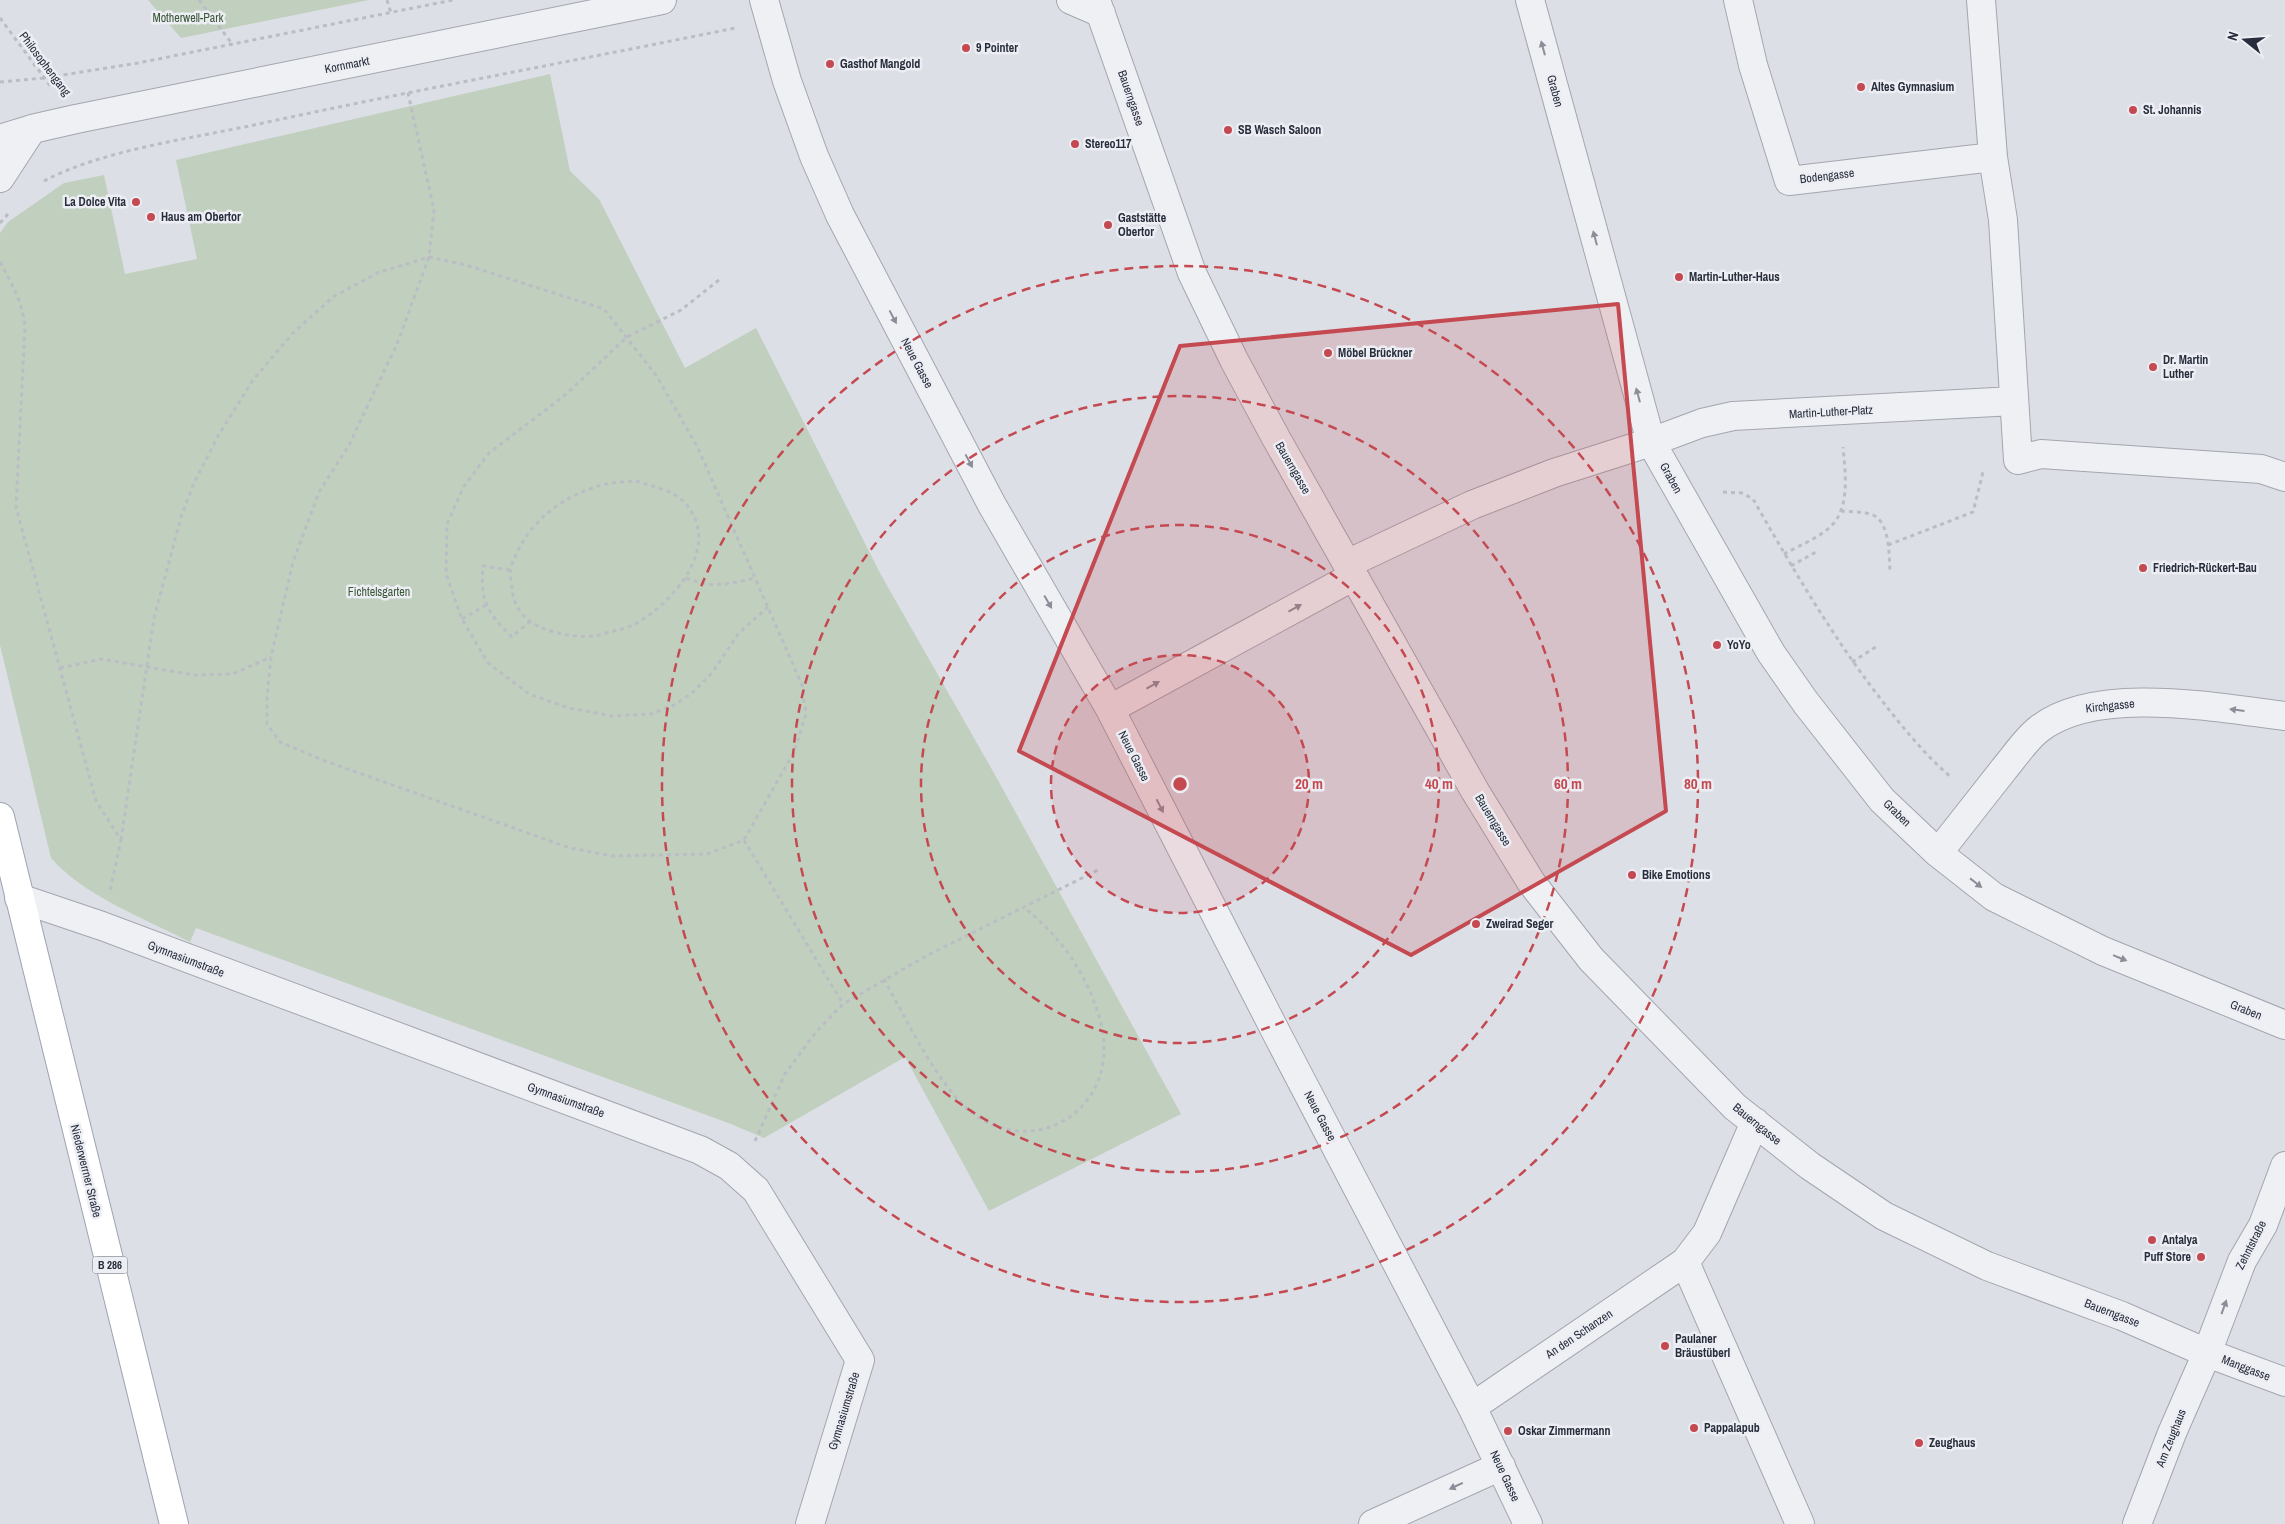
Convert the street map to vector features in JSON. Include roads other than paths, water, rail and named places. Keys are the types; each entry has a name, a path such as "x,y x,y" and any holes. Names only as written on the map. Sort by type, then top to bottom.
{"main road":[{"name":"Niederwerrner Straße","path":"0,817 174,1524"}],"street":[{"name":"Kornmarkt","path":"0,139 32,129 76,119 662,0"},
{"name":"Neue Gasse","path":"764,0 787,81 814,156 840,215 992,505 1110,709 1278,1038 1472,1407 1528,1524"},
{"path":"1071,0 1099,7"},
{"name":"Graben","path":"1530,0 1651,442 1771,653 1806,704 1882,800 1938,853 1994,897 2103,951 2285,1025"},
{"name":"Bodengasse","path":"1738,0 1753,65 1789,181 1993,157"},
{"path":"1981,0 1993,157 2004,220 2018,460 2041,454 2261,469 2285,477"},
{"name":"Bauerngasse","path":"1099,7 1192,274 1234,360 1271,430 1475,791 1531,882 1591,959 1735,1107 1810,1166 1884,1216 1927,1239 1987,1266 2122,1316 2207,1353"},
{"name":"Kornmarkt","path":"0,121 32,129"},
{"path":"0,178 32,129"},
{"name":"Martin-Luther-Platz","path":"1651,442 1702,423 1733,416 2014,401"},
{"path":"1110,709 1351,570 1481,501 1554,473 1651,442"},
{"name":"Kirchgasse","path":"1938,853 2038,729 2063,714 2090,707 2131,703 2191,705 2285,716"},
{"name":"Gymnasiumstraße","path":"19,898 102,926 700,1150 741,1174 756,1190 860,1360 810,1524"},
{"name":"An den Schanzen","path":"1472,1407 1685,1262 1707,1233 1755,1122"},
{"name":"Zehntstraße","path":"2207,1353 2242,1261 2263,1225 2285,1166"},
{"path":"1685,1262 1800,1524"},
{"name":"Manggasse","path":"2207,1353 2285,1382"},
{"name":"Am Zeughaus","path":"2137,1524 2172,1433 2207,1353"},
{"path":"1373,1524 1501,1466"}],"place":[{"name":"9 Pointer","path":"966,48"},
{"name":"Gasthof Mangold","path":"830,64"},
{"name":"Altes Gymnasium","path":"1861,87"},
{"name":"St. Johannis","path":"2133,110"},
{"name":"SB Wasch Saloon","path":"1228,130"},
{"name":"Stereo117","path":"1075,144"},
{"name":"La Dolce Vita","path":"136,202"},
{"name":"Haus am Obertor","path":"151,217"},
{"name":"Gaststätte Obertor","path":"1108,225"},
{"name":"Martin-Luther-Haus","path":"1679,277"},
{"name":"Möbel Brückner","path":"1328,353"},
{"name":"Dr. Martin Luther","path":"2153,367"},
{"name":"Friedrich-Rückert-Bau","path":"2143,568"},
{"name":"YoYo","path":"1717,645"},
{"name":"Bike Emotions","path":"1632,875"},
{"name":"Zweirad Seger","path":"1476,924"},
{"name":"Antalya","path":"2152,1240"},
{"name":"Puff Store","path":"2201,1257"},
{"name":"Paulaner Bräustüberl","path":"1665,1346"},
{"name":"Pappalapub","path":"1694,1428"},
{"name":"Oskar Zimmermann","path":"1508,1431"},
{"name":"Zeughaus","path":"1919,1443"}],"park label":[{"name":"Motherwell-Park","path":"188,18"},
{"name":"Fichtelsgarten","path":"379,592"}]}
